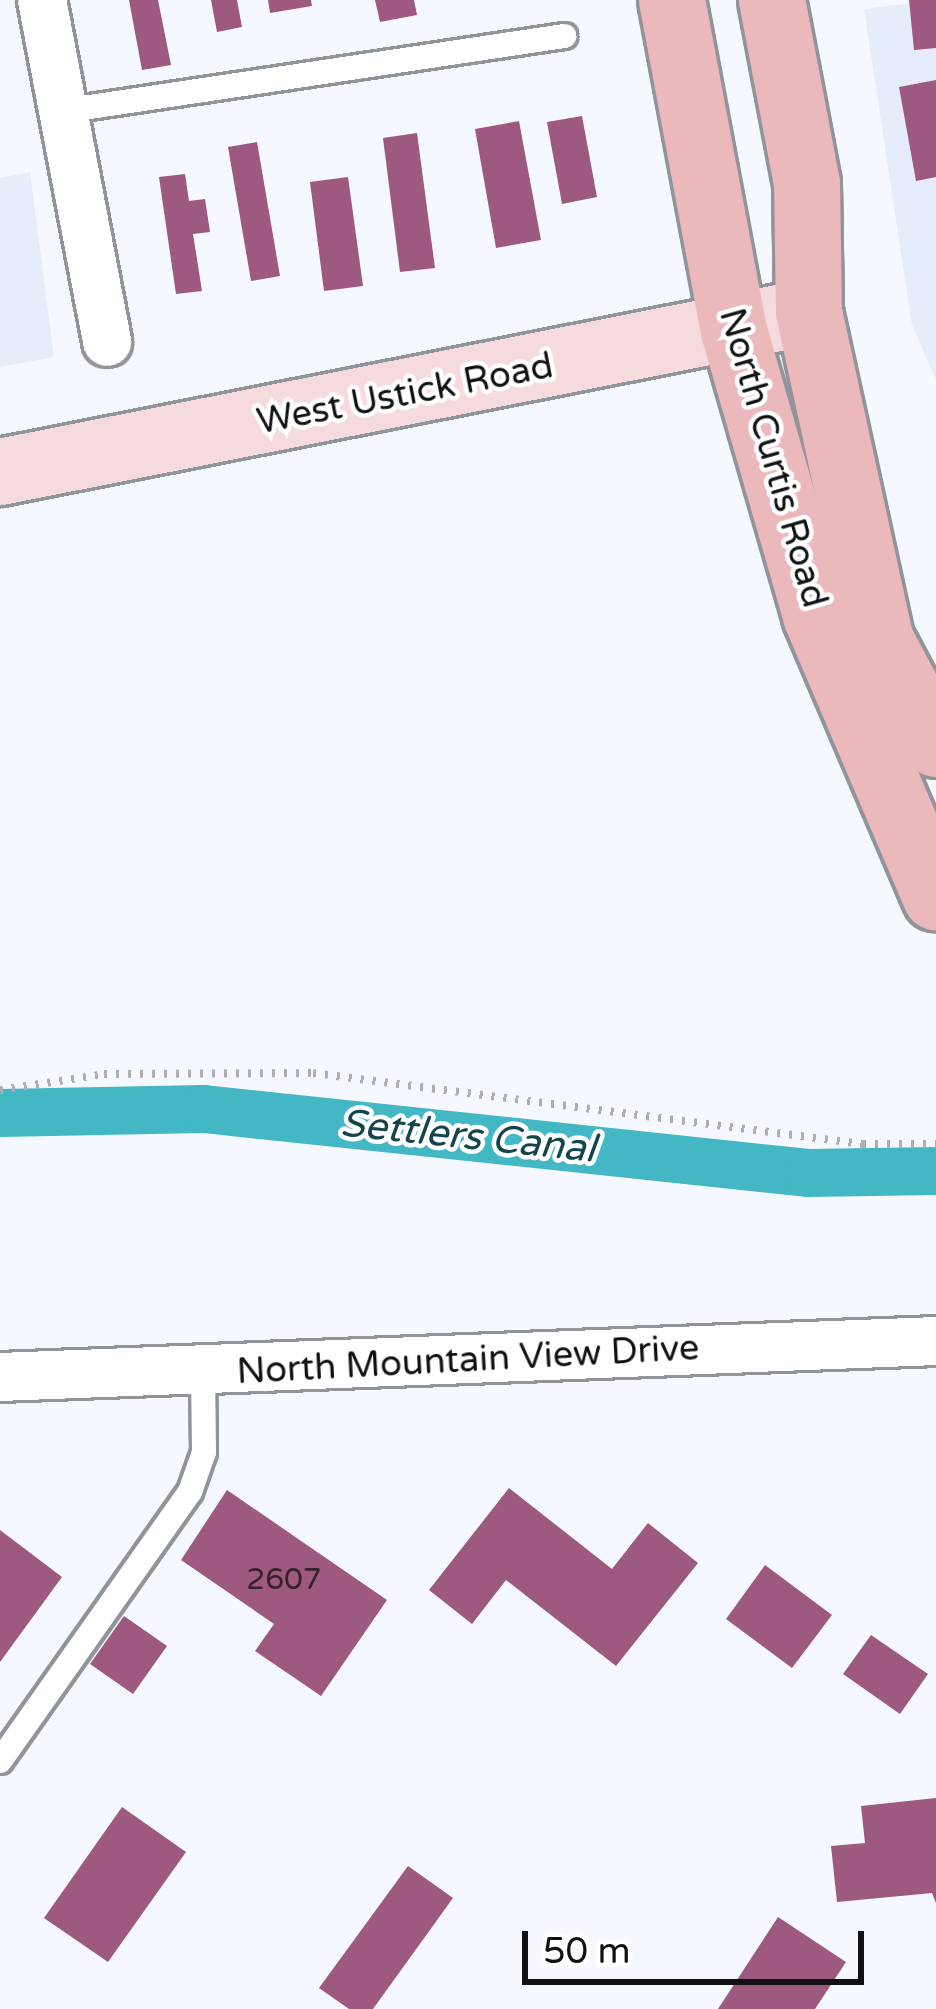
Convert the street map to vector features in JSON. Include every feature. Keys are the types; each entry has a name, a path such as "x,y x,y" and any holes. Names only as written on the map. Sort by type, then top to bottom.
{"main road":[{"name":"North Curtis Road","path":"672,0 734,331 816,616 936,897"},
{"name":"North Curtis Road","path":"772,0 807,184 809,312 880,639 936,744"},
{"name":"West Ustick Road","path":"0,472 734,331 809,312"}],"street":[{"path":"42,0 107,342"},
{"name":"North Mountain View Drive","path":"0,1377 203,1373 936,1341"}],"lane":[{"path":"63,111 564,36"},
{"path":"0,1761 190,1492 204,1452 203,1373"}],"path":[{"path":"0,1090 104,1074 313,1073 863,1144 936,1144"}],"shaded area":[{"path":"936,0 936,380 912,325 864,9"},
{"path":"30,172 54,357 0,367 0,178"}],"building":[{"path":"129,0 158,0 171,65 142,70"},
{"path":"211,0 237,0 242,27 217,32"},
{"path":"268,0 311,0 312,6 270,13"},
{"path":"375,0 414,0 417,15 380,22"},
{"path":"909,0 936,0 936,48 914,50"},
{"path":"936,80 936,177 916,181 899,87"},
{"path":"582,116 597,197 562,204 547,122"},
{"path":"519,121 541,240 496,248 475,129"},
{"path":"417,133 435,268 400,272 383,138"},
{"path":"257,142 280,276 251,281 228,147"},
{"path":"185,174 189,201 205,199 210,232 193,234 202,291 176,294 159,177"},
{"path":"348,177 363,286 324,291 310,182"},
{"path":"509,1488 612,1569 648,1523 698,1563 616,1666 506,1580 472,1624 429,1590"},
{"path":"227,1490 387,1600 321,1696 255,1651 274,1624 181,1560"},
{"path":"0,1530 62,1577 0,1662"},
{"path":"765,1565 832,1615 792,1668 726,1619"},
{"path":"124,1616 167,1646 133,1694 90,1664"},
{"path":"871,1635 928,1674 900,1714 843,1674"},
{"path":"936,1798 936,1903 932,1893 837,1902 831,1846 865,1843 861,1806"},
{"path":"122,1807 186,1852 108,1962 44,1918"},
{"path":"408,1866 453,1898 373,2009 349,2009 319,1988"},
{"path":"778,1917 846,1962 815,2009 718,2009"}],"waterway":[{"name":"Settlers Canal","path":"0,1113 204,1109 808,1173 936,1171"}]}
